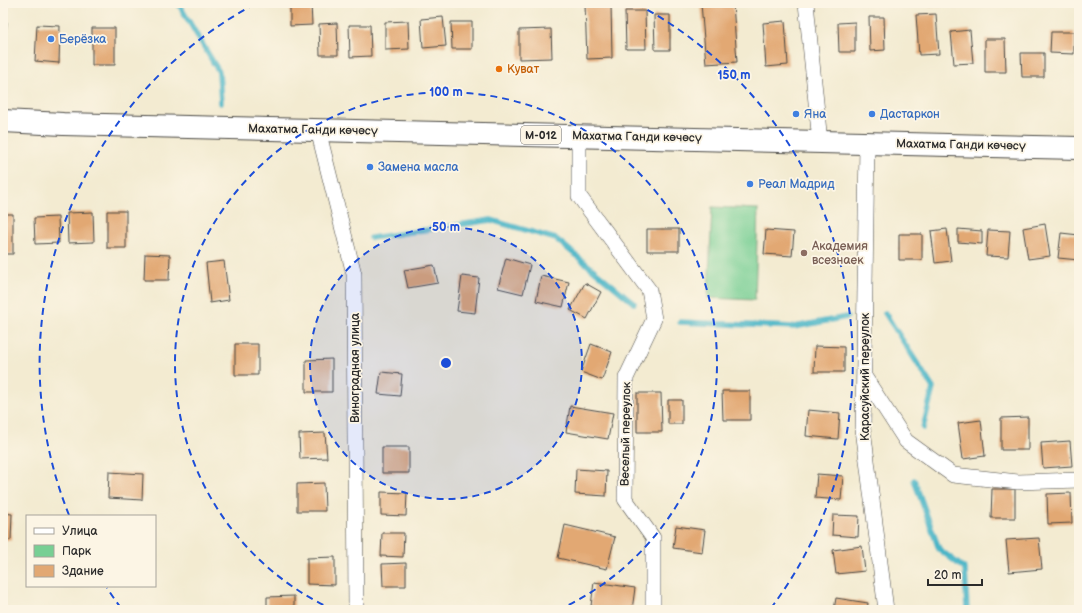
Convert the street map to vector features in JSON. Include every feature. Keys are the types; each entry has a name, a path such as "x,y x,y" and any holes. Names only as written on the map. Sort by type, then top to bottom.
{"main road":[{"name":"Махатма Ганди көчөсү","path":"3,121 63,124 1079,148"}],"street":[{"path":"806,3 820,142"},
{"name":"Виноградная улица","path":"318,130 354,274 356,610"},
{"name":"Веселый переулок","path":"579,136 578,196 649,290 654,319 626,378 625,492 625,499 653,538 653,610"},
{"name":"Карасуйский переулок","path":"868,143 863,429 886,610"},
{"path":"864,376 906,441 954,475 1018,482 1079,480"}],"green space":[{"path":"712,207 758,209 755,300 708,298"}],"building":[{"path":"290,3 311,3 312,25 290,26"},
{"path":"701,3 733,3 737,62 706,64"},
{"path":"929,3 948,3 948,5 929,6"},
{"path":"611,4 612,58 587,59 585,5"},
{"path":"625,11 645,11 646,49 626,49"},
{"path":"936,14 939,54 919,55 916,15"},
{"path":"654,15 670,15 670,50 655,50"},
{"path":"443,17 446,46 423,48 421,19"},
{"path":"869,17 884,17 885,50 870,51"},
{"path":"408,21 409,49 385,50 385,22"},
{"path":"785,21 788,65 766,67 763,23"},
{"path":"3,22 7,22 4,63 3,63"},
{"path":"451,22 472,22 472,49 452,49"},
{"path":"855,22 855,52 839,52 838,23"},
{"path":"337,23 338,55 320,55 319,24"},
{"path":"37,25 60,26 59,63 35,61"},
{"path":"349,25 370,25 371,56 350,57"},
{"path":"92,28 115,28 115,65 92,65"},
{"path":"551,29 552,58 519,59 519,30"},
{"path":"970,30 973,63 954,64 951,32"},
{"path":"1051,32 1074,32 1074,54 1050,53"},
{"path":"985,39 1005,39 1006,72 985,72"},
{"path":"1021,53 1044,53 1044,77 1022,77"},
{"path":"107,211 126,211 126,248 107,248"},
{"path":"93,212 94,242 68,243 67,213"},
{"path":"3,214 13,214 13,254 3,254"},
{"path":"58,217 59,243 35,244 34,218"},
{"path":"1045,224 1050,256 1028,259 1023,228"},
{"path":"647,229 679,229 679,251 647,251"},
{"path":"947,229 951,261 935,263 931,231"},
{"path":"958,229 982,231 982,244 958,242"},
{"path":"766,230 794,232 792,256 764,254"},
{"path":"988,230 1010,231 1008,257 986,256"},
{"path":"1061,233 1079,235 1079,260 1058,258"},
{"path":"899,234 922,234 922,260 899,260"},
{"path":"145,254 170,255 169,280 144,280"},
{"path":"506,258 530,265 523,294 498,288"},
{"path":"224,261 229,300 210,303 206,263"},
{"path":"434,265 438,283 408,288 404,270"},
{"path":"462,276 479,278 475,313 457,311"},
{"path":"541,276 569,282 563,307 536,301"},
{"path":"585,283 601,292 587,319 570,310"},
{"path":"235,344 258,344 258,375 235,375"},
{"path":"591,344 612,352 602,380 581,372"},
{"path":"815,346 844,347 844,372 814,372"},
{"path":"332,359 332,392 306,392 306,360"},
{"path":"381,372 402,374 400,396 378,394"},
{"path":"722,391 750,391 750,420 723,420"},
{"path":"637,393 661,393 662,432 637,432"},
{"path":"668,400 682,400 682,424 668,424"},
{"path":"570,406 613,413 608,439 566,432"},
{"path":"808,410 840,413 838,439 806,436"},
{"path":"1028,417 1028,450 1001,450 1001,418"},
{"path":"981,420 985,456 963,459 958,423"},
{"path":"325,433 327,458 300,459 299,434"},
{"path":"1070,441 1072,466 1043,468 1041,443"},
{"path":"382,447 409,447 409,473 382,473"},
{"path":"576,469 607,471 606,496 575,494"},
{"path":"109,472 143,474 142,500 108,498"},
{"path":"817,474 843,476 841,500 815,498"},
{"path":"324,483 325,511 297,511 297,484"},
{"path":"992,489 1015,489 1015,518 991,518"},
{"path":"381,492 407,493 406,516 381,515"},
{"path":"1071,493 1072,523 1048,524 1047,494"},
{"path":"3,513 12,514 11,540 3,540"},
{"path":"833,515 859,516 858,537 832,535"},
{"path":"565,525 615,537 607,569 558,558"},
{"path":"676,526 705,530 702,552 673,548"},
{"path":"382,533 404,533 403,557 381,556"},
{"path":"1039,538 1042,569 1009,572 1006,540"},
{"path":"862,546 865,571 836,574 833,550"},
{"path":"335,557 335,585 307,584 307,558"},
{"path":"406,563 406,586 383,586 382,564"},
{"path":"594,582 635,588 632,610 617,610 591,606"},
{"path":"294,596 294,610 267,610 267,597"},
{"path":"836,598 868,603 867,610 834,610"}],"waterway":[{"path":"178,3 219,72 221,103"},
{"path":"371,238 491,220 556,239 634,303"},
{"path":"885,313 933,388 923,428"},
{"path":"680,322 794,327 847,317"},
{"path":"914,480 939,549 965,569 967,610"}],"place":[{"name":"Берёзка","path":"51,39"},
{"name":"Куват","path":"499,69"},
{"name":"Яна","path":"796,114"},
{"name":"Дастаркон","path":"872,114"},
{"name":"Замена масла","path":"370,167"},
{"name":"Реал Мадрид","path":"750,184"},
{"name":"Академия всезнаек","path":"804,253"}]}
